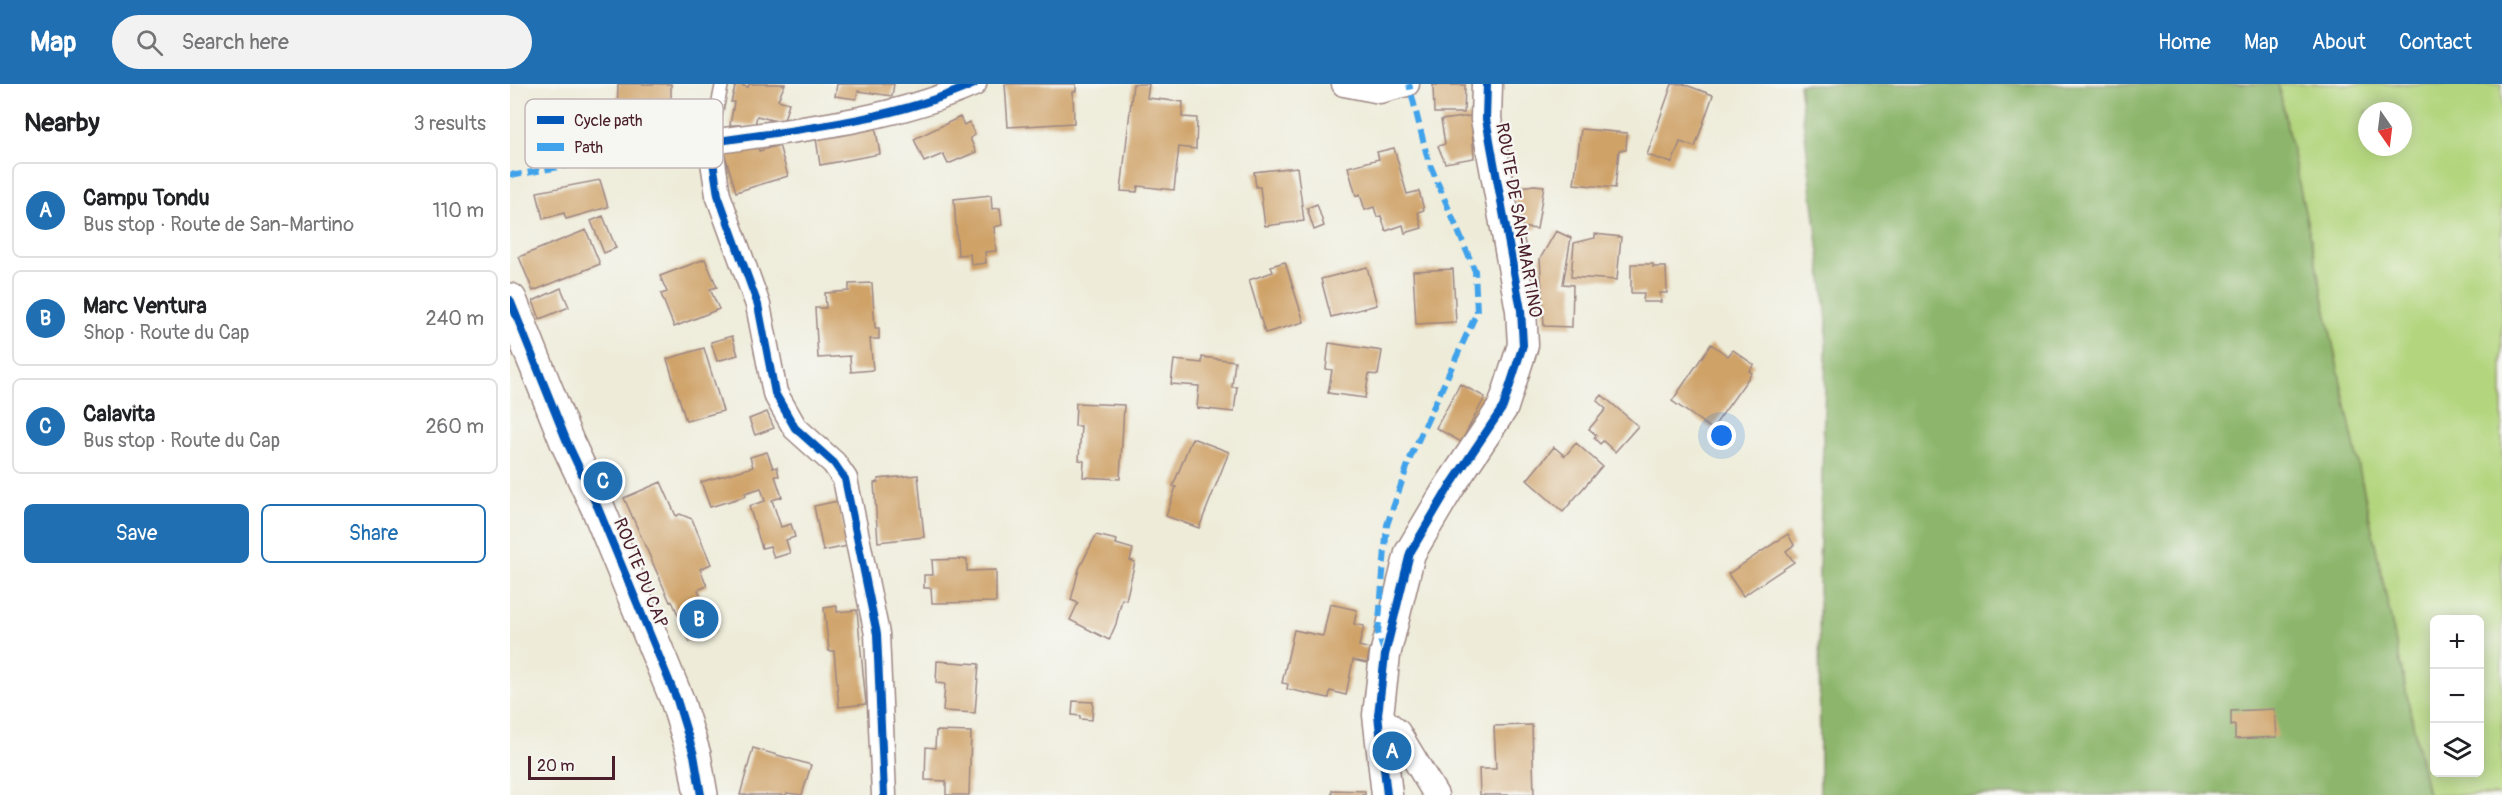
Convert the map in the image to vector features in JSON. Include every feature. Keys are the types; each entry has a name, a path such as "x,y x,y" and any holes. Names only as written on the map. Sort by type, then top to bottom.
{"main road":[{"name":"ROUTE DU CAP","path":"510,300 567,442 598,508 677,700 694,755 701,795"}],"street":[{"path":"723,140 868,118 959,91 974,84"},
{"path":"1344,84 1380,91 1407,84"},
{"name":"ROUTE DE SAN-MARTINO","path":"1387,795 1378,715 1385,655 1410,553 1448,489 1503,407 1523,345 1521,310 1486,119 1486,84"},
{"path":"714,168 718,195 758,304 775,393 795,428 834,463 845,479 877,634 884,795"},
{"path":"1378,715 1398,732 1436,795"}],"lane":[{"path":"719,99 722,84"}],"green space":[{"path":"1799,84 2278,84 2428,795 1820,795 1819,569 1827,320"},
{"path":"2278,84 2502,84 2502,795 2428,795"}],"building":[{"path":"618,84 671,84 671,99 618,99"},
{"path":"736,84 748,87 749,84 785,84 778,100 789,103 783,123 757,116 755,125 730,125 734,102 731,102"},
{"path":"837,84 894,84 892,96 858,91 856,99 835,96"},
{"path":"1005,84 1076,84 1076,91 1073,92 1074,123 1008,127"},
{"path":"1133,84 1149,84 1147,98 1183,102 1182,117 1197,118 1196,149 1179,147 1174,190 1138,186 1137,192 1121,191"},
{"path":"1672,84 1683,84 1713,95 1695,147 1680,142 1672,163 1647,155"},
{"path":"1433,85 1465,85 1464,113 1434,113"},
{"path":"1471,116 1474,158 1445,163 1438,146 1445,144 1441,120"},
{"path":"960,117 964,125 969,122 975,135 970,138 976,152 948,164 943,154 924,162 914,139"},
{"path":"875,125 880,154 820,165 816,138"},
{"path":"1581,129 1627,133 1626,150 1619,150 1615,188 1574,184"},
{"path":"757,142 759,151 779,145 788,176 736,192 724,152"},
{"path":"1394,148 1407,194 1419,191 1424,210 1418,212 1422,228 1405,233 1403,225 1386,231 1381,216 1377,217 1374,207 1365,210 1360,194 1356,196 1348,167 1379,159 1377,152"},
{"path":"1297,167 1304,221 1265,226 1260,187 1256,187 1254,172"},
{"path":"600,180 608,207 566,219 564,213 543,219 537,192"},
{"path":"1544,186 1537,229 1519,227 1513,188"},
{"path":"991,195 992,209 1000,208 1002,225 994,227 996,251 985,252 986,263 971,265 970,254 958,255 954,199"},
{"path":"1317,204 1324,226 1314,230 1307,208"},
{"path":"603,216 616,248 604,253 591,221"},
{"path":"586,230 600,264 533,291 519,257"},
{"path":"1556,231 1571,238 1563,284 1573,285 1572,327 1544,326 1540,259"},
{"path":"1595,234 1621,237 1617,280 1571,277 1574,243 1595,238"},
{"path":"705,259 717,287 710,289 719,309 674,327 661,294 667,292 660,276"},
{"path":"1285,262 1304,322 1265,333 1249,280 1273,272 1271,266"},
{"path":"1631,264 1653,264 1653,267 1666,267 1667,293 1660,293 1661,302 1643,302 1644,293 1631,293"},
{"path":"1367,267 1377,305 1331,317 1321,279"},
{"path":"1453,269 1456,322 1416,324 1413,271"},
{"path":"872,283 875,328 879,328 879,339 870,339 873,370 851,372 850,356 818,358 815,308 826,308 825,293 849,291 849,284"},
{"path":"561,288 569,307 540,319 533,301"},
{"path":"732,336 738,355 717,361 711,342"},
{"path":"1329,343 1382,351 1378,375 1369,374 1365,398 1328,393 1332,370 1326,369"},
{"path":"1711,344 1728,356 1733,350 1754,365 1749,371 1752,373 1712,429 1672,401"},
{"path":"704,348 723,411 686,421 667,359"},
{"path":"1202,357 1235,361 1232,387 1237,387 1234,412 1197,408 1199,386 1171,384 1174,360 1202,363"},
{"path":"1460,384 1485,397 1461,442 1436,428"},
{"path":"1602,395 1638,426 1615,452 1603,441 1600,444 1594,438 1596,435 1589,429 1606,409 1597,401"},
{"path":"1076,403 1124,405 1120,479 1083,477 1084,461 1079,460 1081,426 1075,426"},
{"path":"767,412 774,428 755,435 749,419"},
{"path":"1192,438 1229,452 1199,528 1166,516 1176,487 1173,486"},
{"path":"1576,443 1602,466 1563,512 1527,480 1554,447 1565,456"},
{"path":"767,452 773,468 777,467 779,476 775,476 782,497 772,500 781,527 791,524 795,537 786,540 790,553 774,558 770,546 762,548 749,506 765,501 761,488 745,493 746,496 710,507 701,482 753,467 750,457"},
{"path":"918,475 924,537 878,542 874,483 878,482 878,479"},
{"path":"661,482 676,516 680,514 692,519 711,564 700,569 707,586 698,590 716,631 690,642 624,498"},
{"path":"838,501 848,546 823,551 814,506"},
{"path":"1788,534 1794,545 1786,551 1794,562 1743,596 1728,574"},
{"path":"1096,535 1117,540 1116,544 1133,549 1130,560 1135,562 1126,600 1122,599 1116,624 1109,640 1070,620 1078,603 1071,600 1079,569"},
{"path":"967,559 967,571 996,570 996,602 932,603 931,588 924,588 924,575 933,575 932,560"},
{"path":"1330,604 1357,610 1354,624 1364,626 1359,646 1370,649 1367,663 1353,660 1346,695 1330,691 1329,698 1287,689 1288,684 1282,683 1294,630 1323,636"},
{"path":"837,606 837,612 857,610 866,704 839,707 834,651 829,651 824,608"},
{"path":"937,661 979,664 975,713 943,711 945,684 936,683"},
{"path":"1073,701 1093,702 1092,720 1080,719 1080,716 1072,715"},
{"path":"2275,709 2277,737 2235,739 2235,725 2231,726 2231,711"},
{"path":"1532,725 1534,795 1480,795 1479,769 1496,769 1494,726"},
{"path":"936,731 971,732 969,795 946,795 946,781 925,780 926,747 935,748"},
{"path":"753,748 811,765 802,795 787,793 786,795 740,795"},
{"path":"1332,790 1365,791 1365,795 1332,795"}],"marked path":[{"path":"1384,652 1378,633 1387,525 1411,456 1477,312 1475,271 1428,160 1409,84"},
{"path":"510,174 516,175 554,168"}],"cycle path":[{"path":"723,140 811,128 878,115 911,107 974,84"},
{"path":"1387,795 1378,715 1385,655 1410,553 1448,489 1503,407 1523,345 1521,310 1486,119 1487,84"},
{"path":"714,168 718,195 758,305 775,393 795,428 834,463 845,479 877,634 884,795"},
{"path":"510,300 567,442 598,508 677,700 694,755 701,795"}],"place":[{"name":"Calavita","path":"603,481"},
{"name":"Marc Ventura","path":"699,619"},
{"name":"Campu Tondu","path":"1392,751"}]}
